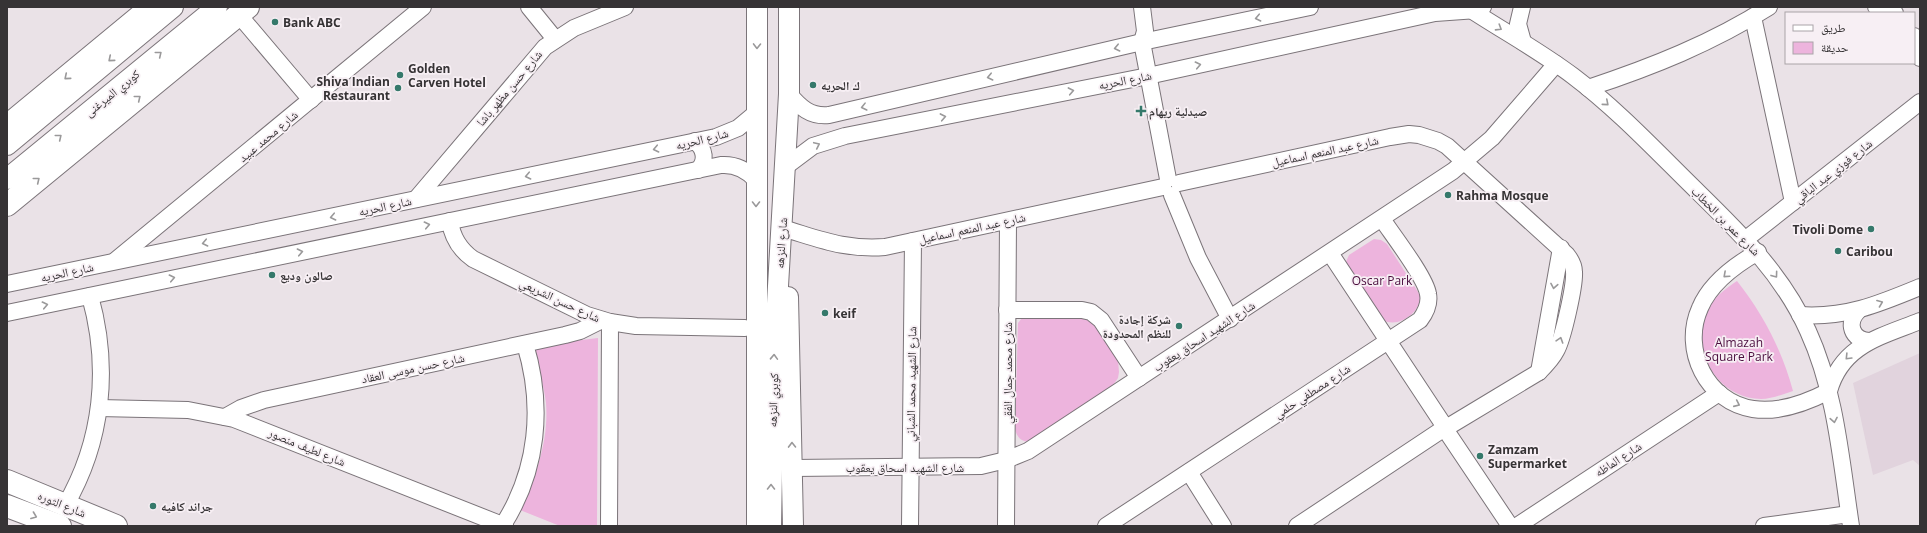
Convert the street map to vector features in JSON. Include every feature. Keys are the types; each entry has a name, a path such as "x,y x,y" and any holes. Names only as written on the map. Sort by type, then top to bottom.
{"highway":[{"path":"7,126 150,7"},
{"path":"7,205 244,11"},
{"name":"شارع الثوره","path":"7,481 63,516"},
{"name":"شارع الثوره","path":"7,506 116,526"}],"main road":[{"path":"7,145 173,7"},
{"name":"كوبري الميرغنى","path":"7,179 217,7"},
{"name":"شارع النزهه","path":"745,526 745,328 747,300 758,277 756,180 757,7"},
{"name":"شارع النزهه","path":"789,7 789,94 778,274 787,291 789,305 793,526"},
{"name":"كوبري النزهه","path":"771,526 772,414 778,274"},
{"name":"كوبري النزهه","path":"757,526 758,277"}],"street":[{"name":"شارع محمد عبيد","path":"112,263 130,250 423,7"},
{"path":"529,7 555,39"},
{"name":"شارع حسن مظهر باشا","path":"416,199 535,57 555,39 574,28 625,7"},
{"path":"1131,7 1134,28 1142,42 1170,186 1198,258 1230,319"},
{"path":"1142,7 1145,31 1142,42"},
{"path":"789,94 802,108 810,113 824,116 1142,42 1310,7"},
{"path":"1522,7 1518,24 1523,42"},
{"path":"1588,88 1667,60 1720,36 1769,7"},
{"name":"شارع الحريه","path":"785,167 813,146 845,136 1148,76 1435,13 1474,8"},
{"name":"شارع عمر بن الخطاب","path":"1474,8 1556,64 1588,88 1621,116 1746,239 1782,283 1800,315 1814,346 1829,391 1850,520"},
{"path":"244,11 311,100"},
{"path":"1754,17 1793,202"},
{"name":"شارع الشهيد اسحاق يعقوب","path":"793,468 977,466 1006,460 1035,447 1382,219 1465,162 1492,138 1556,64"},
{"name":"شارع فوزي عبد الباقي","path":"1746,239 1920,102"},
{"name":"شارع الحريه","path":"7,284 695,141 733,131 743,125 756,113"},
{"path":"841,113 835,121 835,128 839,133 845,136"},
{"name":"شارع عبد المنعم اسماعيل","path":"782,228 827,243 853,247 885,247 1390,137 1409,134 1429,137 1438,141 1465,162 1561,248 1539,372 1446,429"},
{"path":"695,141 701,146 704,153 703,164 698,170"},
{"path":"7,313 721,165 743,169 756,180"},
{"name":"شارع مصطفي حلمي","path":"1106,526 1420,320 1425,312 1429,298 1425,284 1382,219"},
{"name":"شارع حسن الشريعي","path":"450,221 457,242 464,252 472,259 606,321 636,326 745,328"},
{"name":"شارع محمد جمال الفقي","path":"1006,526 1008,221"},
{"name":"شارع الشهيد محمد الشباني","path":"910,526 913,241"},
{"path":"1758,252 1733,269 1709,293 1697,316 1693,337 1696,358 1707,381 1719,393 1743,407 1764,410 1787,407 1802,403 1829,391 1835,373 1853,351 1869,341 1920,321"},
{"path":"1330,253 1510,526"},
{"path":"1800,315 1835,315 1858,310 1920,288"},
{"path":"63,516 87,459 99,408 102,380 101,351 97,323 90,296"},
{"path":"1007,310 1082,310 1091,312 1104,324 1139,378"},
{"path":"1858,310 1852,318 1853,332 1860,339 1869,341"},
{"path":"606,321 609,526"},
{"name":"شارع حسن موسى العقاد","path":"225,417 247,406 270,399 525,344 576,332 606,321"},
{"path":"504,526 520,493 529,469 537,419 536,393 532,368 525,344"},
{"name":"شارع الماظه","path":"1517,526 1719,393"},
{"name":"شارع لطيف منصور","path":"99,408 188,410 243,422 504,526"},
{"path":"1297,526 1446,429"},
{"path":"1188,472 1223,526"},
{"path":"1764,526 1850,520"}],"shaded area":[{"path":"1920,353 1920,466 1913,460 1873,475 1853,383"}],"green space":[{"name":"Oscar Park","path":"1374,239 1381,240 1387,244 1420,295 1420,301 1413,313 1402,321 1389,322 1383,320 1345,264 1349,255"},
{"name":"Almazah Square Park","path":"1737,281 1755,306 1771,333 1789,376 1793,391 1765,399 1744,396 1729,389 1718,378 1709,365 1703,350 1702,334 1705,318 1714,300 1723,291"},
{"path":"1083,317 1093,320 1118,360 1118,378 1111,388 1031,442 1025,441 1017,435 1015,429 1018,323 1022,318"},
{"path":"598,338 597,526 560,526 520,510 536,471 545,431 545,396 532,346"}],"place":[{"name":"Bank ABC","path":"275,22"},
{"name":"Golden Carven Hotel","path":"400,75"},
{"name":"ك الحريه","path":"813,85"},
{"name":"Shiva Indian Restaurant","path":"398,88"},
{"name":"صيدلية ريهام","path":"1141,111"},
{"name":"Rahma Mosque","path":"1448,195"},
{"name":"Tivoli Dome","path":"1871,229"},
{"name":"Caribou","path":"1838,251"},
{"name":"صالون وديع","path":"272,275"},
{"name":"keif","path":"825,313"},
{"name":"شركة إجادة للنظم المحدودة","path":"1179,326"},
{"name":"Zamzam Supermarket","path":"1480,456"},
{"name":"جراند كافيه","path":"153,506"}]}
